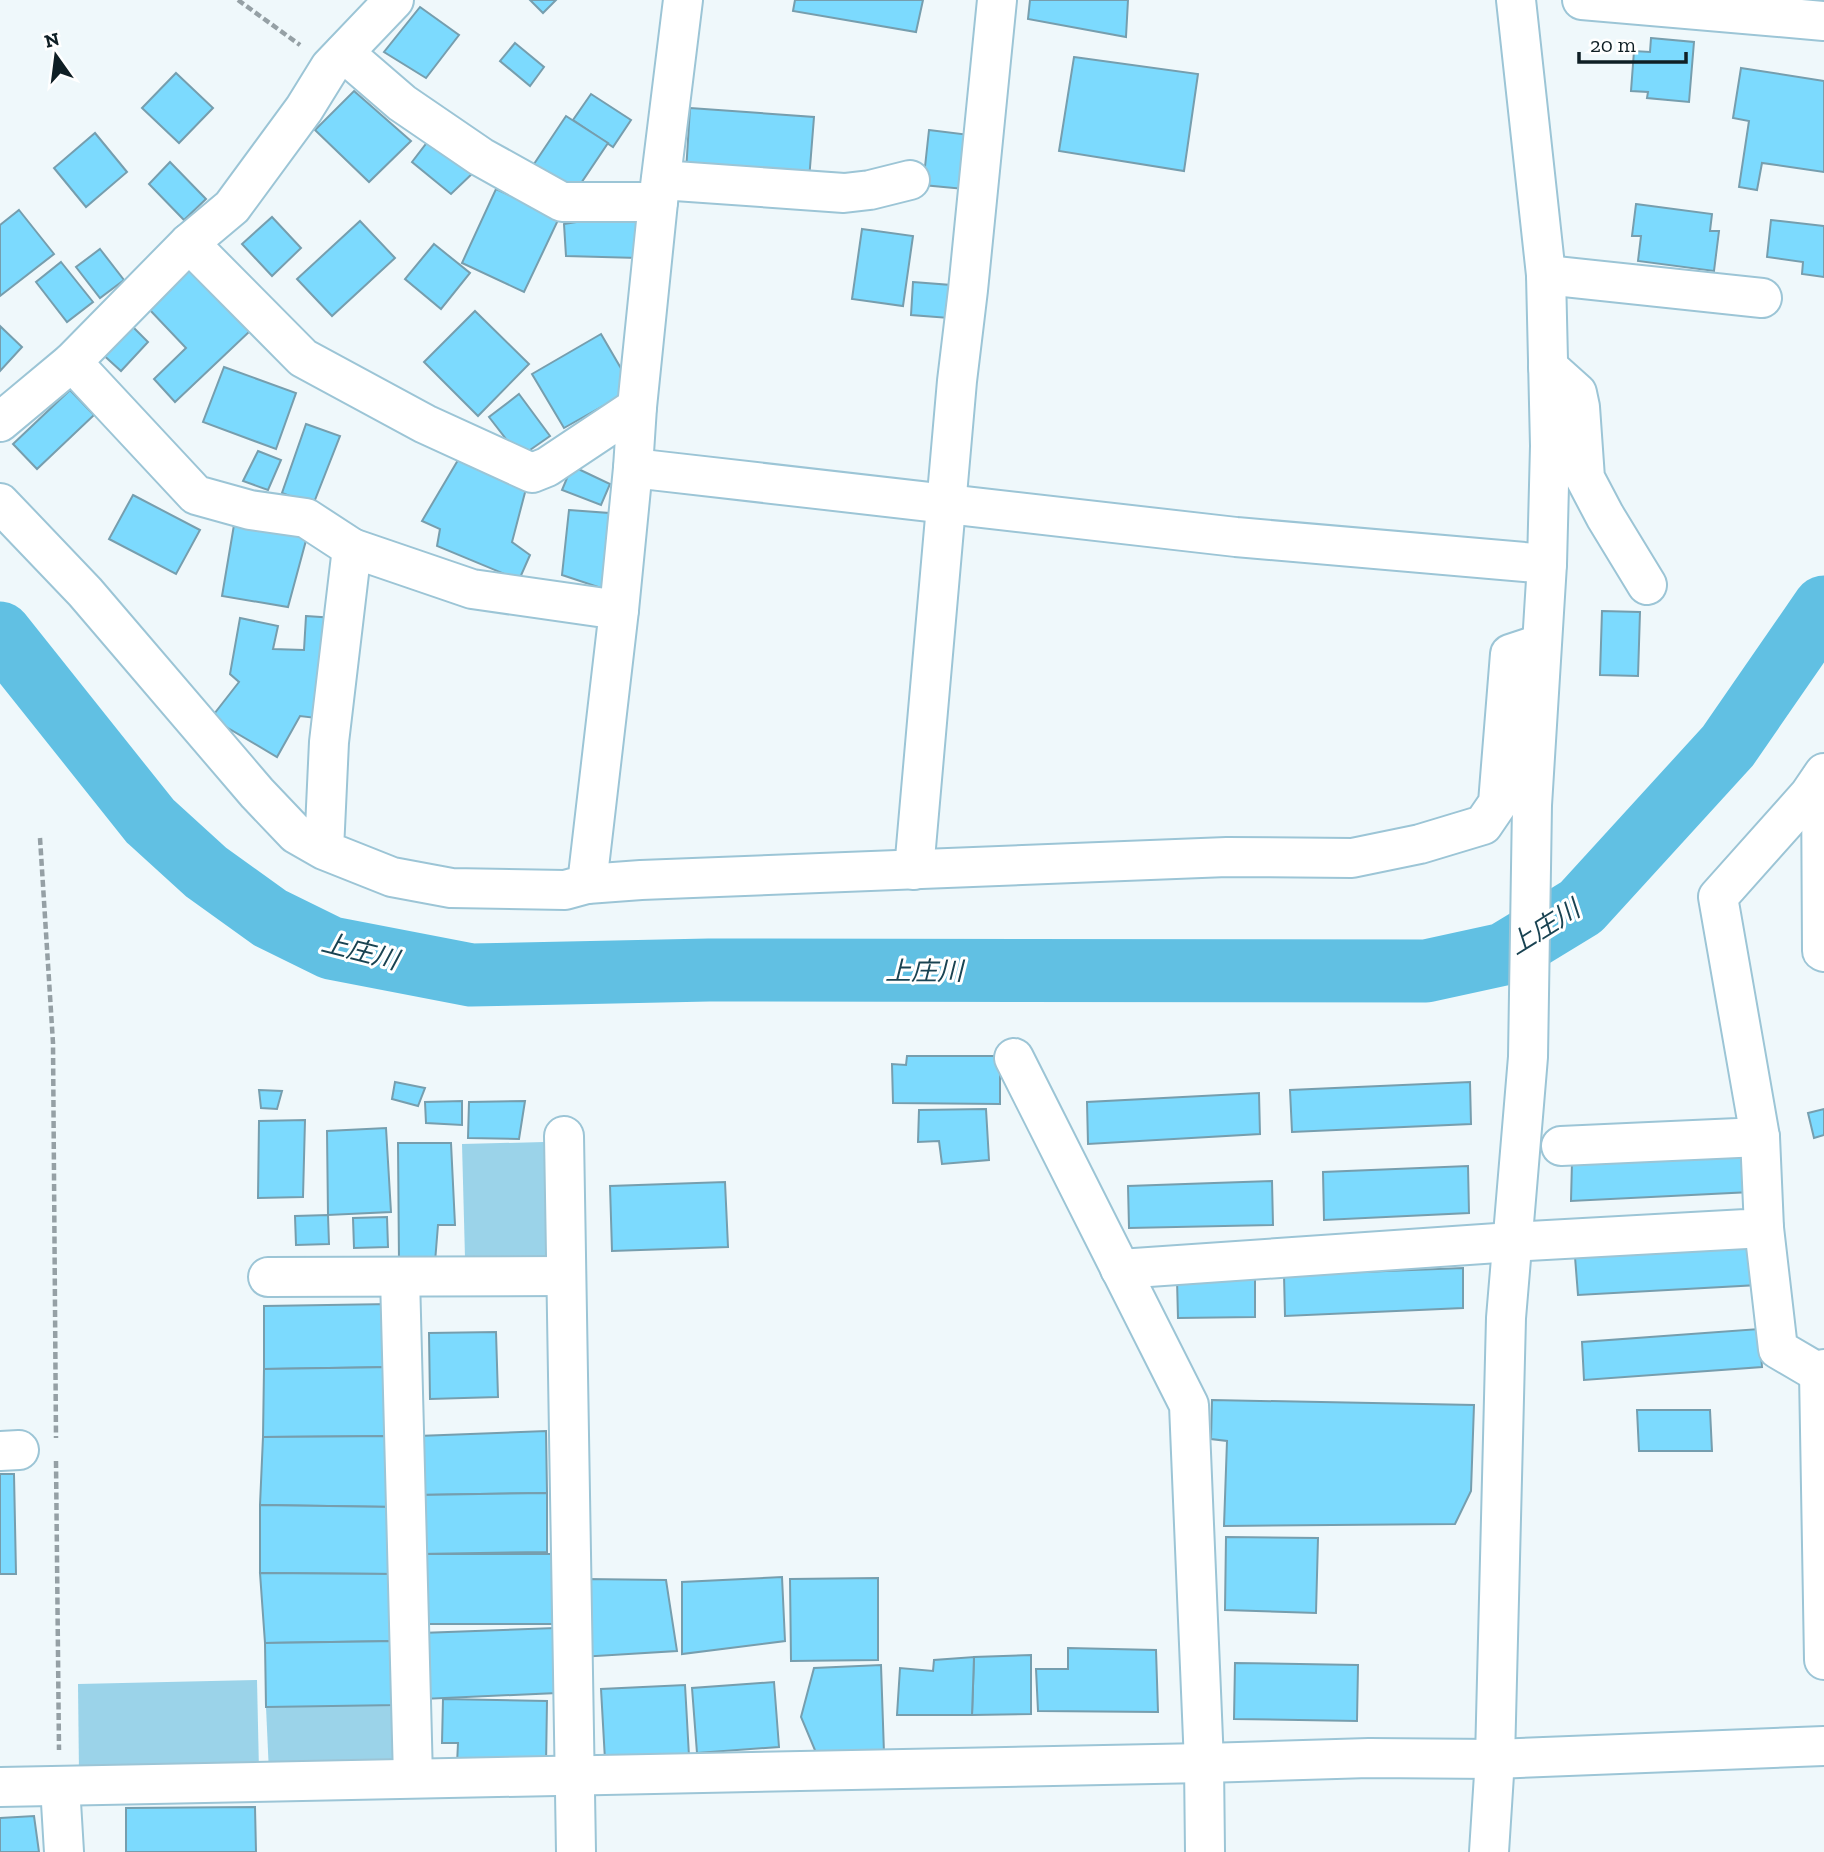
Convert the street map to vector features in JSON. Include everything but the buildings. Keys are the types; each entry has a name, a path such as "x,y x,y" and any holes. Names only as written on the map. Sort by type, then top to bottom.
{"street":[{"path":"0,422 72,362 189,243 232,207 337,60 394,0"},
{"path":"587,884 619,610 633,468 636,407 659,191 683,0"},
{"path":"914,870 957,381 997,0"},
{"path":"1489,1852 1495,1759 1506,1318 1528,1057 1532,805 1547,564 1550,446 1546,275 1516,0"},
{"path":"1582,0 1824,21"},
{"path":"337,60 481,157 562,202 659,191 844,193 910,180"},
{"path":"189,243 303,358 425,424 531,473 547,467 636,407"},
{"path":"1546,275 1762,298"},
{"path":"72,362 196,495 250,510 306,518 352,548 472,589 619,610"},
{"path":"1548,368 1577,393 1585,478 1647,585"},
{"path":"633,468 1236,537 1547,564"},
{"path":"0,503 85,592 296,834 324,850 392,877 451,888 565,890 587,884 641,880 1227,857 1352,858 1420,844 1483,825 1498,803 1510,654 1541,644"},
{"path":"324,850 329,742 352,548"},
{"path":"1822,775 1824,952"},
{"path":"1822,775 1809,795 1718,897 1760,1137 1764,1228 1778,1349 1822,1371 1824,1660"},
{"path":"1014,1058 1189,1405 1204,1763 1205,1852"},
{"path":"564,1136 576,1852"},
{"path":"1561,1146 1760,1137"},
{"path":"1120,1269 1764,1228"},
{"path":"268,1277 566,1276"},
{"path":"400,1277 413,1778"},
{"path":"0,1787 1369,1758 1495,1759 1824,1746"},
{"path":"60,1786 64,1852"}],"path":[{"path":"239,0 337,60"},
{"path":"40,838 52,1043 33,1450 60,1786"}],"shaded area":[{"path":"544,1142 547,1256 465,1258 462,1144"},
{"path":"257,1680 259,1771 79,1774 78,1684"},
{"path":"398,1705 402,1769 269,1773 266,1707"}],"waterway":[{"name":"上庄川","path":"0,633 150,821 206,872 270,918 331,948 471,975 709,970 1426,971 1504,954 1581,907 1728,746 1824,607"}]}
